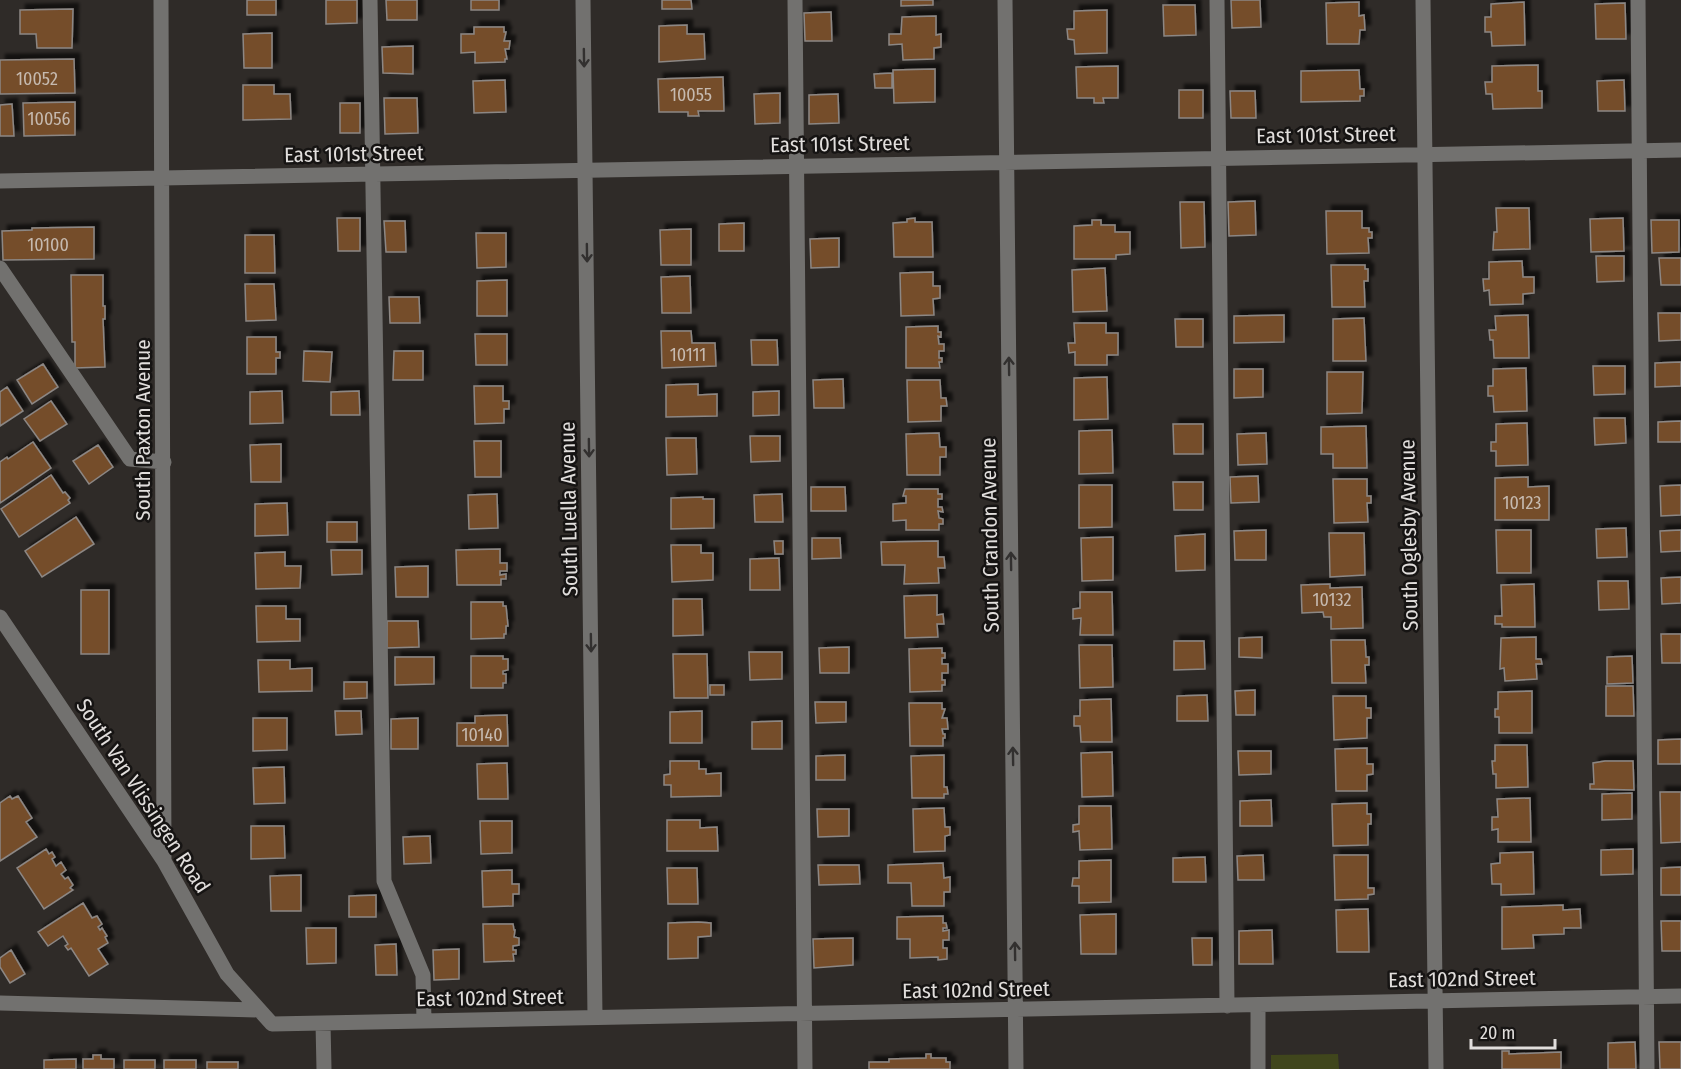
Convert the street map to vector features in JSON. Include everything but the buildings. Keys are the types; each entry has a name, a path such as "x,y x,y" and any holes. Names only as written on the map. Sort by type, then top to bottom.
{"street":[{"name":"South Paxton Avenue","path":"161,0 164,861"},
{"path":"370,0 384,881 423,975 424,1021"},
{"name":"South Luella Avenue","path":"583,0 596,1017"},
{"path":"795,0 805,1069"},
{"name":"South Crandon Avenue","path":"1005,0 1016,1069"},
{"path":"1217,0 1227,1005"},
{"name":"South Oglesby Avenue","path":"1423,0 1436,1069"},
{"path":"1638,0 1647,1069"},
{"name":"East 101st Street","path":"0,181 1681,150"},
{"path":"0,268 130,459 164,462"},
{"name":"South Van Vlissingen Road","path":"0,617 164,861 227,974 272,1024"},
{"name":"East 102nd Street","path":"272,1024 1681,996"},
{"path":"0,1003 259,1010"},
{"path":"1258,1005 1258,1069"},
{"path":"323,1023 324,1069"}],"green space":[{"path":"1338,1054 1339,1069 1271,1069 1271,1055"}]}
